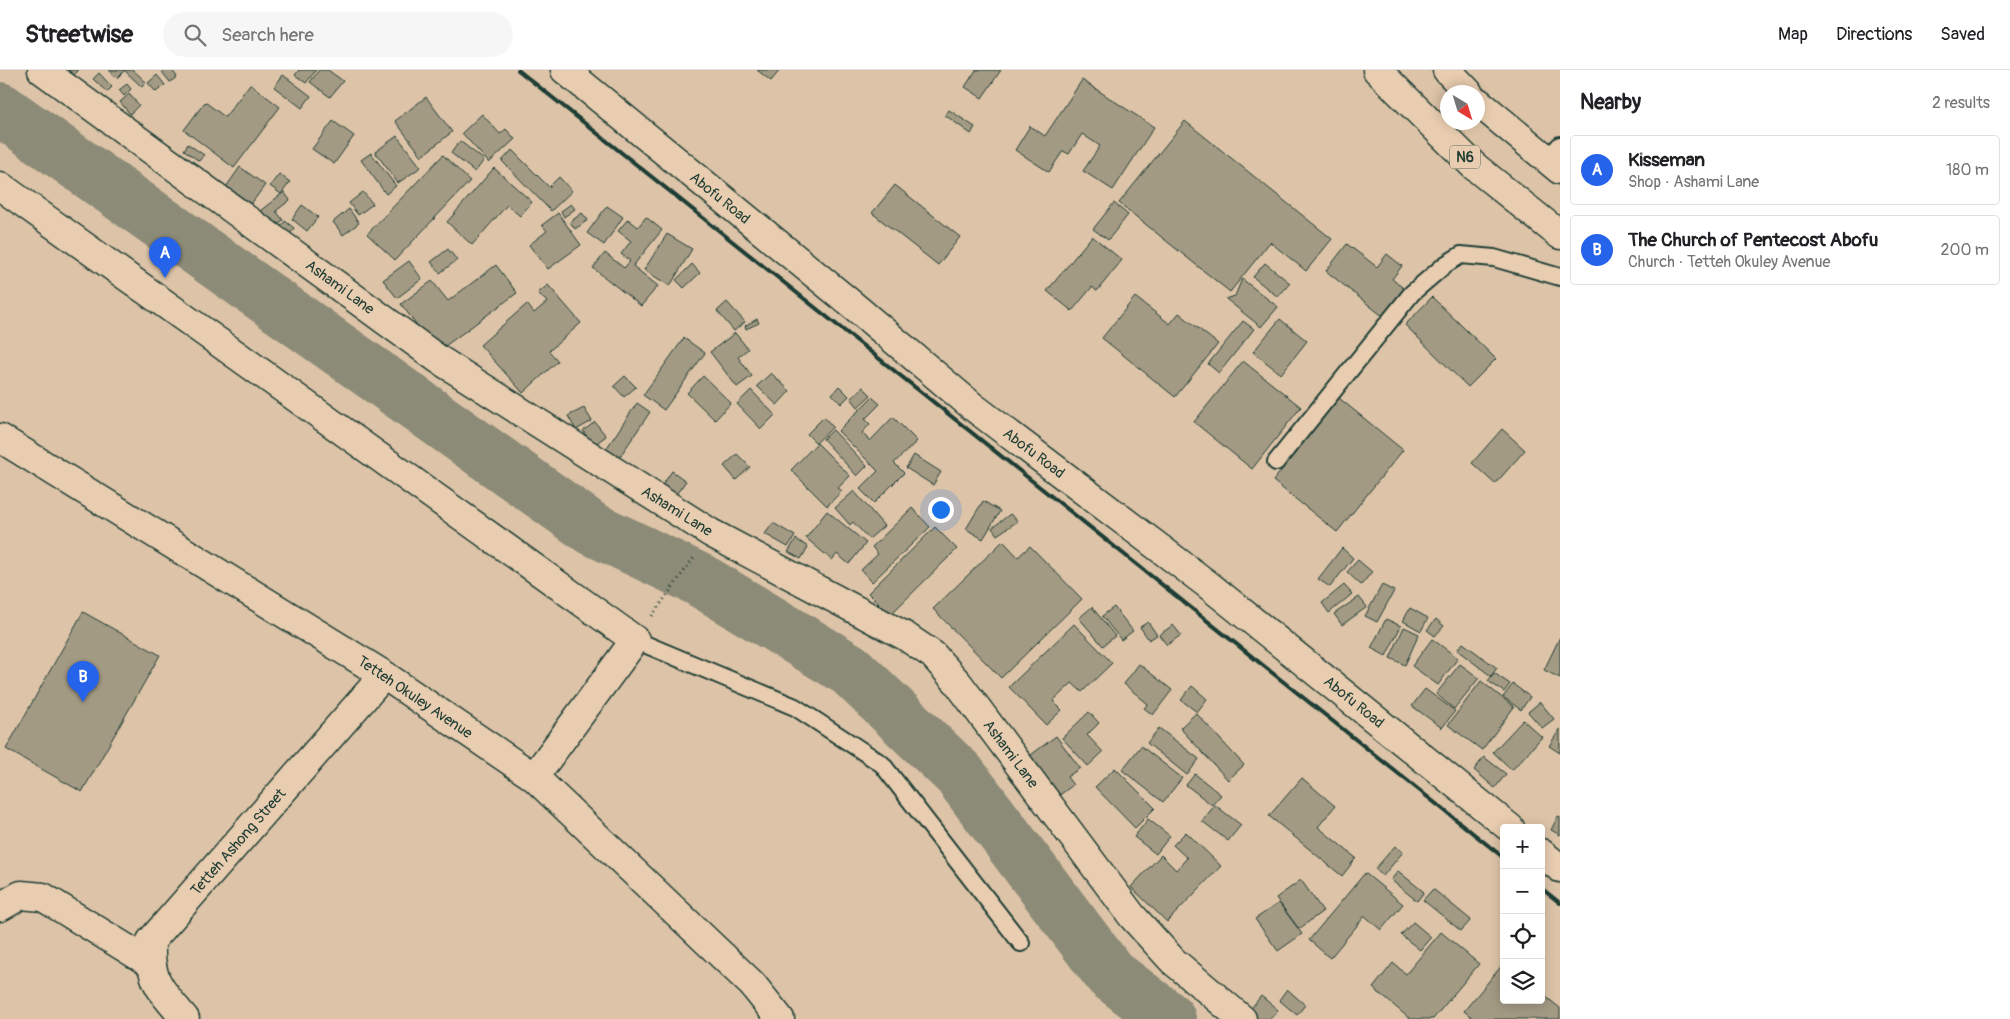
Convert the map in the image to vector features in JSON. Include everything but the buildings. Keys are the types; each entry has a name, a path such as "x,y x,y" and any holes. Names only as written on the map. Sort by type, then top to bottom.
{"main road":[{"name":"Ashami Lane","path":"42,70 438,359 711,533 905,636 933,655 958,682 1132,916 1173,962 1242,1019"},
{"name":"Abofu Road","path":"565,70 972,406 1207,584 1505,824"},
{"name":"N6","path":"1377,70 1474,166 1560,235"},
{"path":"1447,70 1461,85"},
{"path":"1485,107 1556,158"},
{"path":"0,186 635,640 534,777"},
{"name":"Tetteh Okuley Avenue","path":"0,438 384,675 534,777 752,984 780,1019"},
{"name":"Tetteh Ashong Street","path":"185,1019 156,983 150,963 151,941 384,675"},
{"path":"1545,856 1560,868"},
{"path":"0,907 21,895 43,897 150,963"}],"lane":[{"path":"1276,462 1412,293 1446,264 1461,255 1494,258 1560,277"},
{"path":"635,640 795,707 882,764 1021,942"}],"path":[{"path":"635,640 711,533"}],"waterway":[{"path":"0,109 591,528 700,580 850,670 959,774 1110,974 1169,1019"}],"railway":[{"path":"518,70 1500,855"},
{"path":"1545,891 1560,903"}],"place":[{"name":"Kisseman","path":"165,278"},
{"name":"The Church of Pentecost Abofu","path":"83,702"}]}
